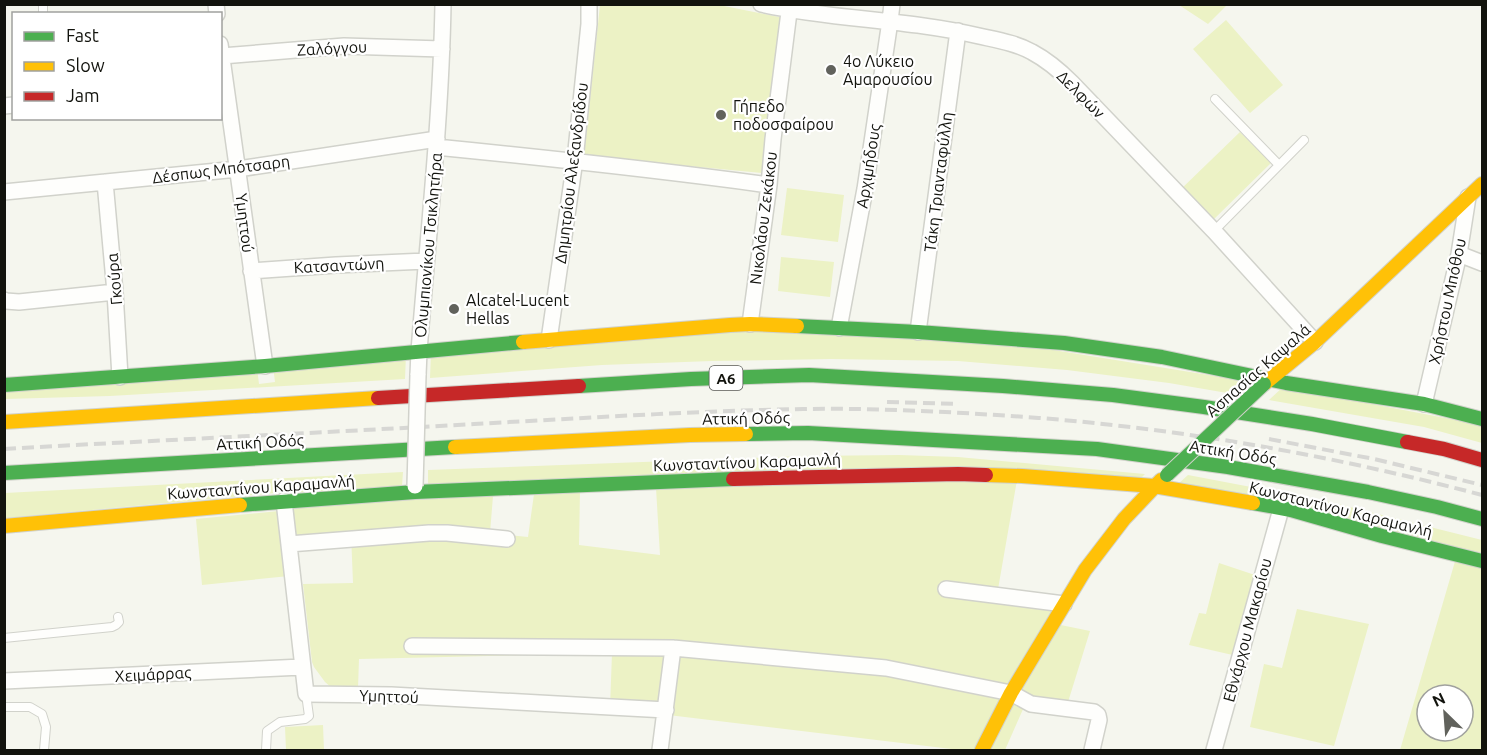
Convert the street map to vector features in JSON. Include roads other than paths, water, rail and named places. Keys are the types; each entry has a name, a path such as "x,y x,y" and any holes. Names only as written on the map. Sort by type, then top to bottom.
{"main road":[{"name":"Ασπασίας Καψαλά","path":"982,750 1011,693 1064,604 1085,570 1124,519 1154,486 1267,382 1315,342 1482,184"},
{"path":"4,385 265,366 750,324 918,332 1035,340 1094,347 1162,357 1267,382 1314,386 1424,404 1482,419"},
{"path":"1314,386 1305,369 1307,353 1315,342"},
{"name":"Α6","path":"4,422 605,384 809,375 1113,395 1312,424 1444,449 1482,460"},
{"name":"Αττική Οδός","path":"4,473 502,444 808,432 1097,449 1228,467 1357,490 1482,519"},
{"name":"Κωνσταντίνου Καραμανλή","path":"4,526 415,489 875,475 990,475 1088,480 1117,493 1154,486 1228,498 1310,515 1482,561"},
{"path":"1117,493 1124,508 1124,519"}],"street":[{"name":"Ολυμπιονίκου Τσικλητήρα","path":"415,489 419,353 436,143 443,4"},
{"name":"Δημητρίου Αλεξανδρίδου","path":"549,340 575,160 589,4"},
{"name":"Δελφών","path":"760,4 958,31 1018,45 1038,55 1058,69 1214,231 1315,342"},
{"name":"Αρχιμήδους","path":"839,328 865,189 892,4"},
{"name":"Νικολάου Ζεκάκου","path":"750,324 790,8"},
{"name":"Τάκη Τριανταφύλλη","path":"918,332 958,31"},
{"name":"Ζαλόγγου","path":"222,50 344,46 442,49"},
{"name":"Υμηττού","path":"222,67 265,366"},
{"name":"Δέσπως Μπότσαρη","path":"4,192 238,169 436,143 769,185"},
{"name":"Γκούρα","path":"105,182 120,377"},
{"name":"Χρήστου Μπόθου","path":"1424,404 1459,254 1468,197"},
{"path":"1459,254 1482,263"},
{"name":"Κατσαντώνη","path":"251,271 426,261"},
{"path":"4,300 19,302 115,292"},
{"path":"284,501 306,694"},
{"name":"Εθνάρχου Μακαρίου","path":"1214,750 1281,508"},
{"path":"289,544 429,533 507,539"},
{"path":"946,589 1064,604"},
{"path":"412,646 673,648 886,668 1011,693 1031,704 1091,711 1096,713 1099,720 1092,750"},
{"path":"660,750 673,648"},
{"name":"Χειμάρρας","path":"4,681 302,667"},
{"name":"Υμηττού","path":"306,694 391,695 666,710"}],"lane":[{"path":"1215,99 1279,165"},
{"path":"1214,231 1304,140"},
{"path":"4,638 112,627 119,622 118,617"},
{"path":"266,750 267,731 280,722 302,720 309,716 306,694"},
{"path":"4,706 30,707 42,714 46,727 44,750"}],"railway":[{"path":"887,402 959,404"},
{"path":"4,449 680,413 803,409 900,410 1058,420 1181,434 1363,466 1482,495"},
{"path":"1269,439 1374,459 1482,485"}],"place":[{"name":"4ο Λύκειο Αμαρουσίου","path":"831,70"},
{"name":"Γήπεδο ποδοσφαίρου","path":"721,115"},
{"name":"Alcatel-Lucent Hellas","path":"454,309"}]}
